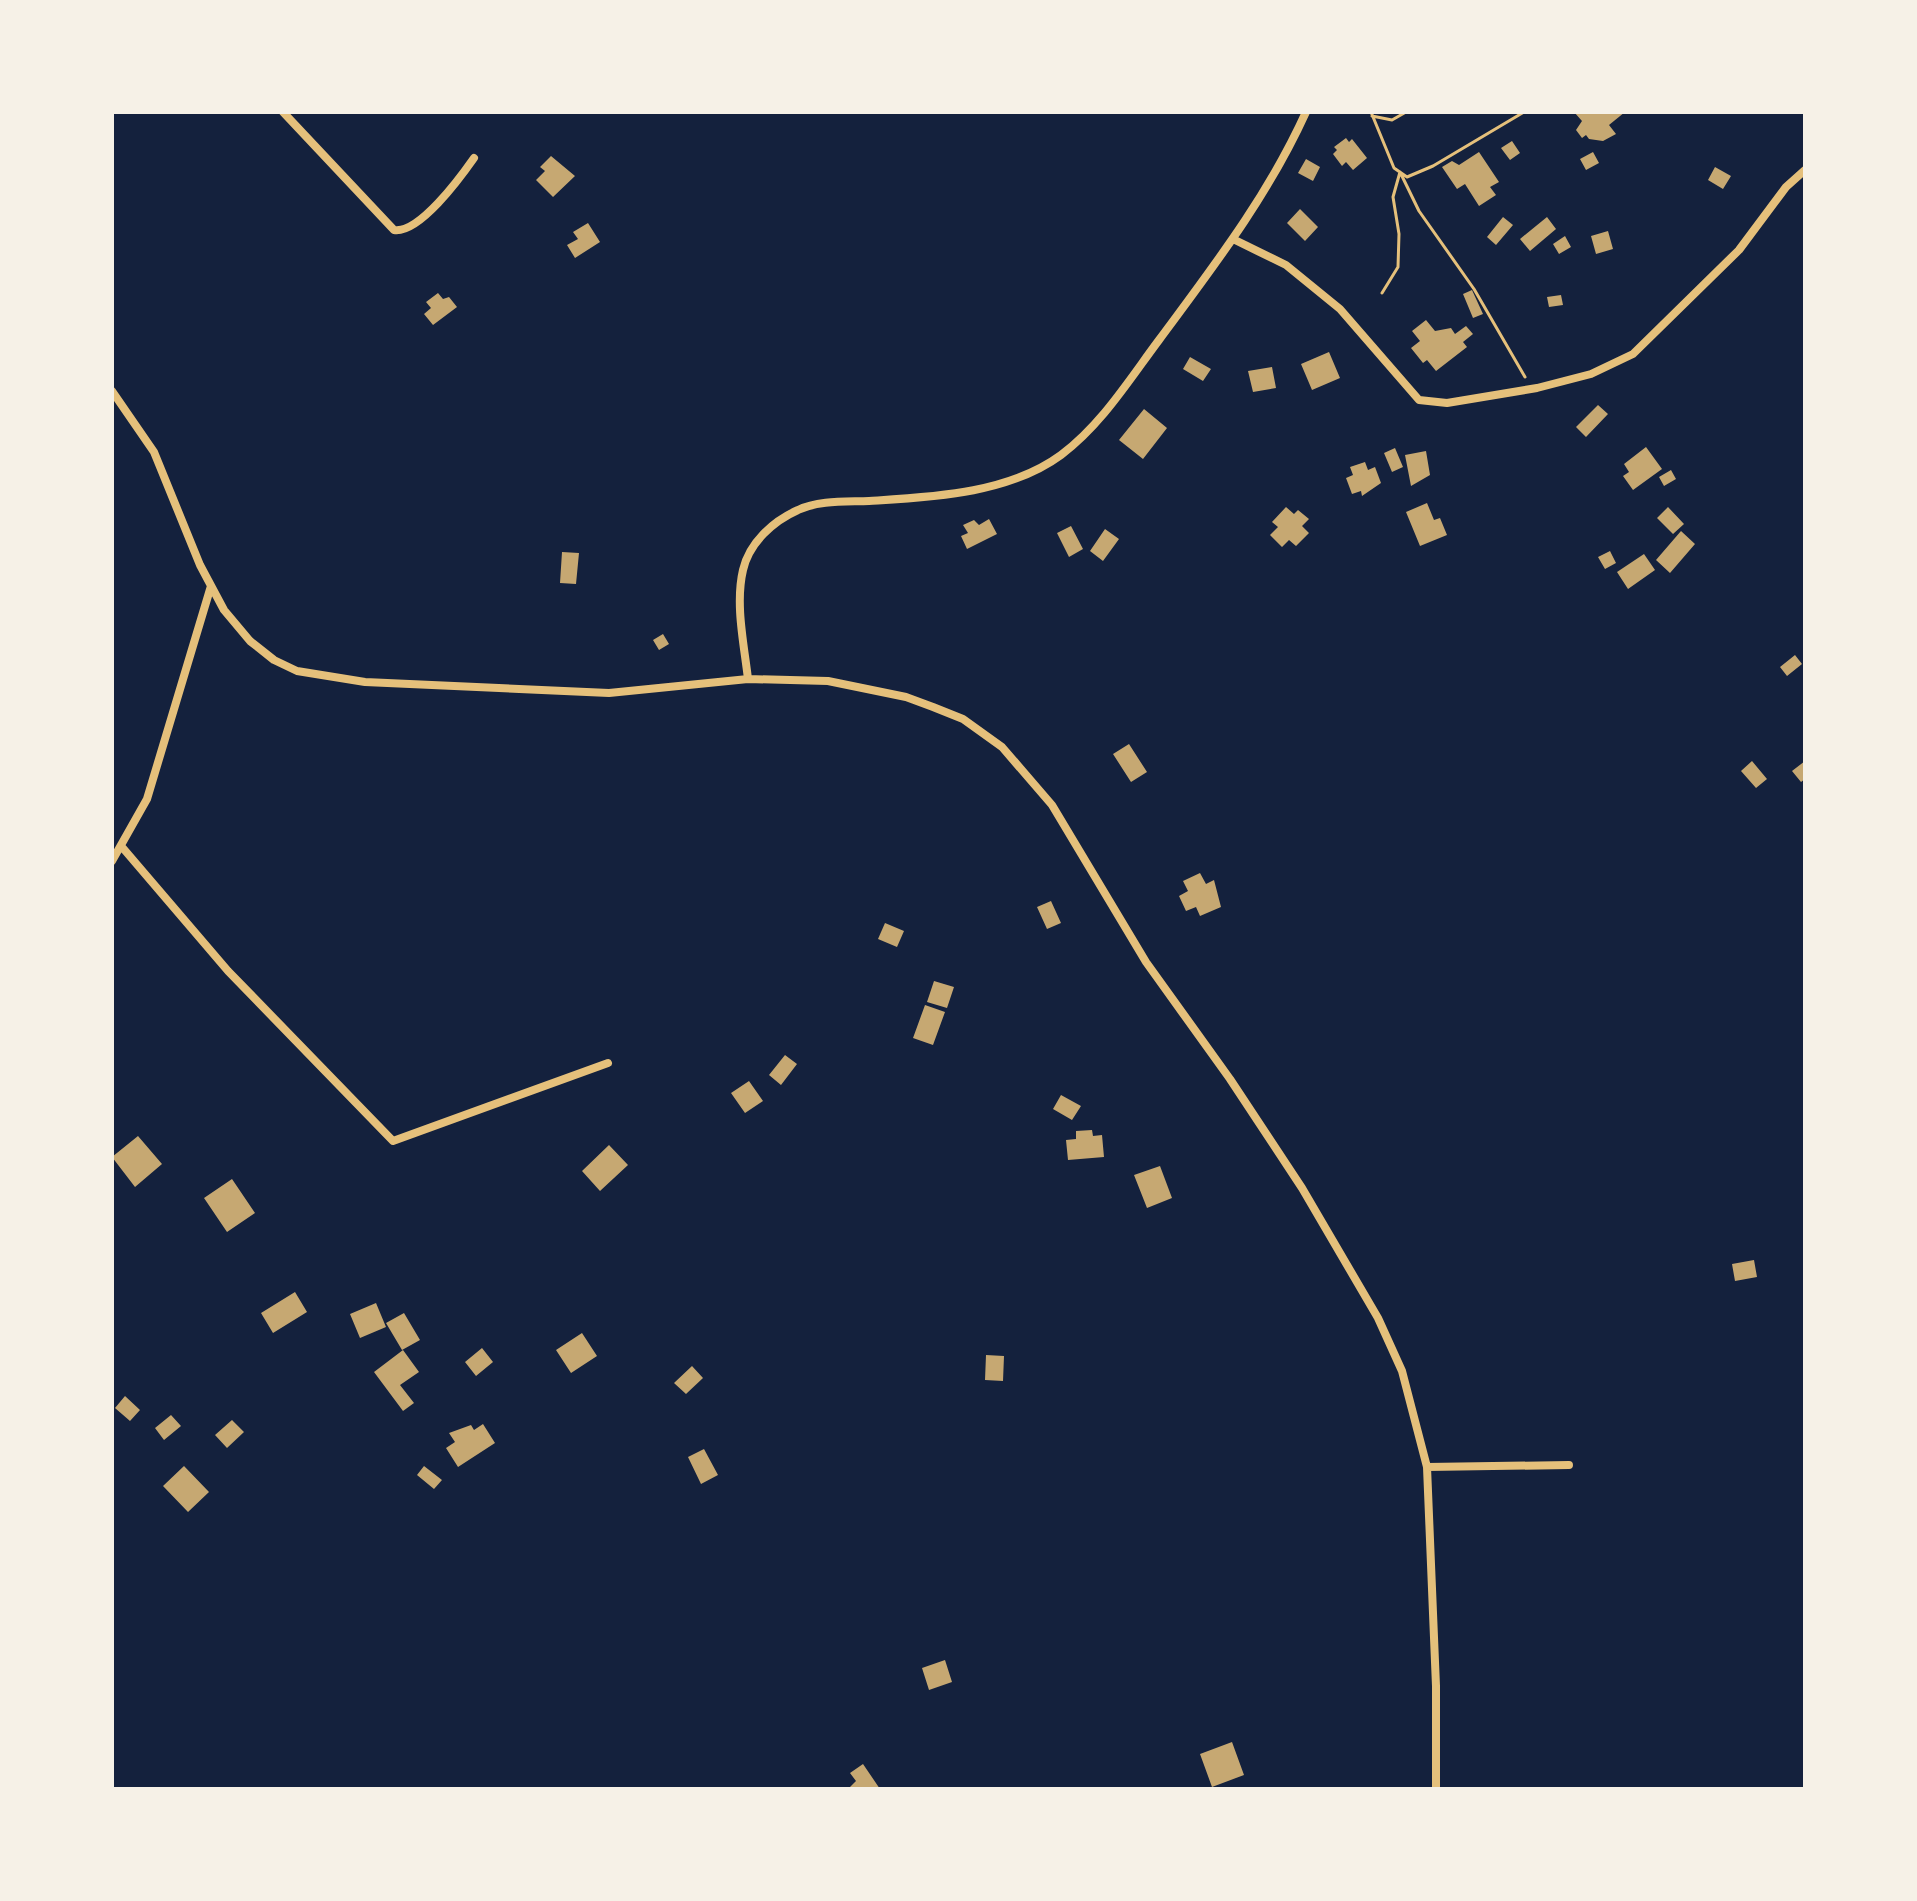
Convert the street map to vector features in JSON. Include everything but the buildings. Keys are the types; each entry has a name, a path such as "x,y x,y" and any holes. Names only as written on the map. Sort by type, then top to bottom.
{"street":[{"path":"283,112 394,230 405,231 419,223 474,158"},
{"path":"748,679 742,582 750,549 764,534 800,508 983,488 1028,473 1061,455 1109,409 1233,239 1287,154 1306,112"},
{"path":"1233,239 1286,265 1340,309 1396,377 1425,403 1532,389 1608,368 1648,343 1739,250 1786,187 1805,170"},
{"path":"112,391 166,477 224,610 250,641 274,660 297,671 322,677 421,686 609,693 748,679 828,681 906,697 963,719 1002,747 1052,805 1146,962 1230,1079 1347,1262 1402,1371 1427,1467 1436,1686 1436,1789"},
{"path":"112,861 147,799 211,586"},
{"path":"122,847 228,971 393,1141 608,1063"},
{"path":"1427,1467 1569,1465"}],"path":[{"path":"1371,114 1392,120 1406,112"},
{"path":"1371,114 1394,168 1407,177 1433,166 1524,112"},
{"path":"1382,293 1398,267 1399,234 1393,197 1400,172"},
{"path":"1400,172 1419,211 1467,277 1532,389"}]}
